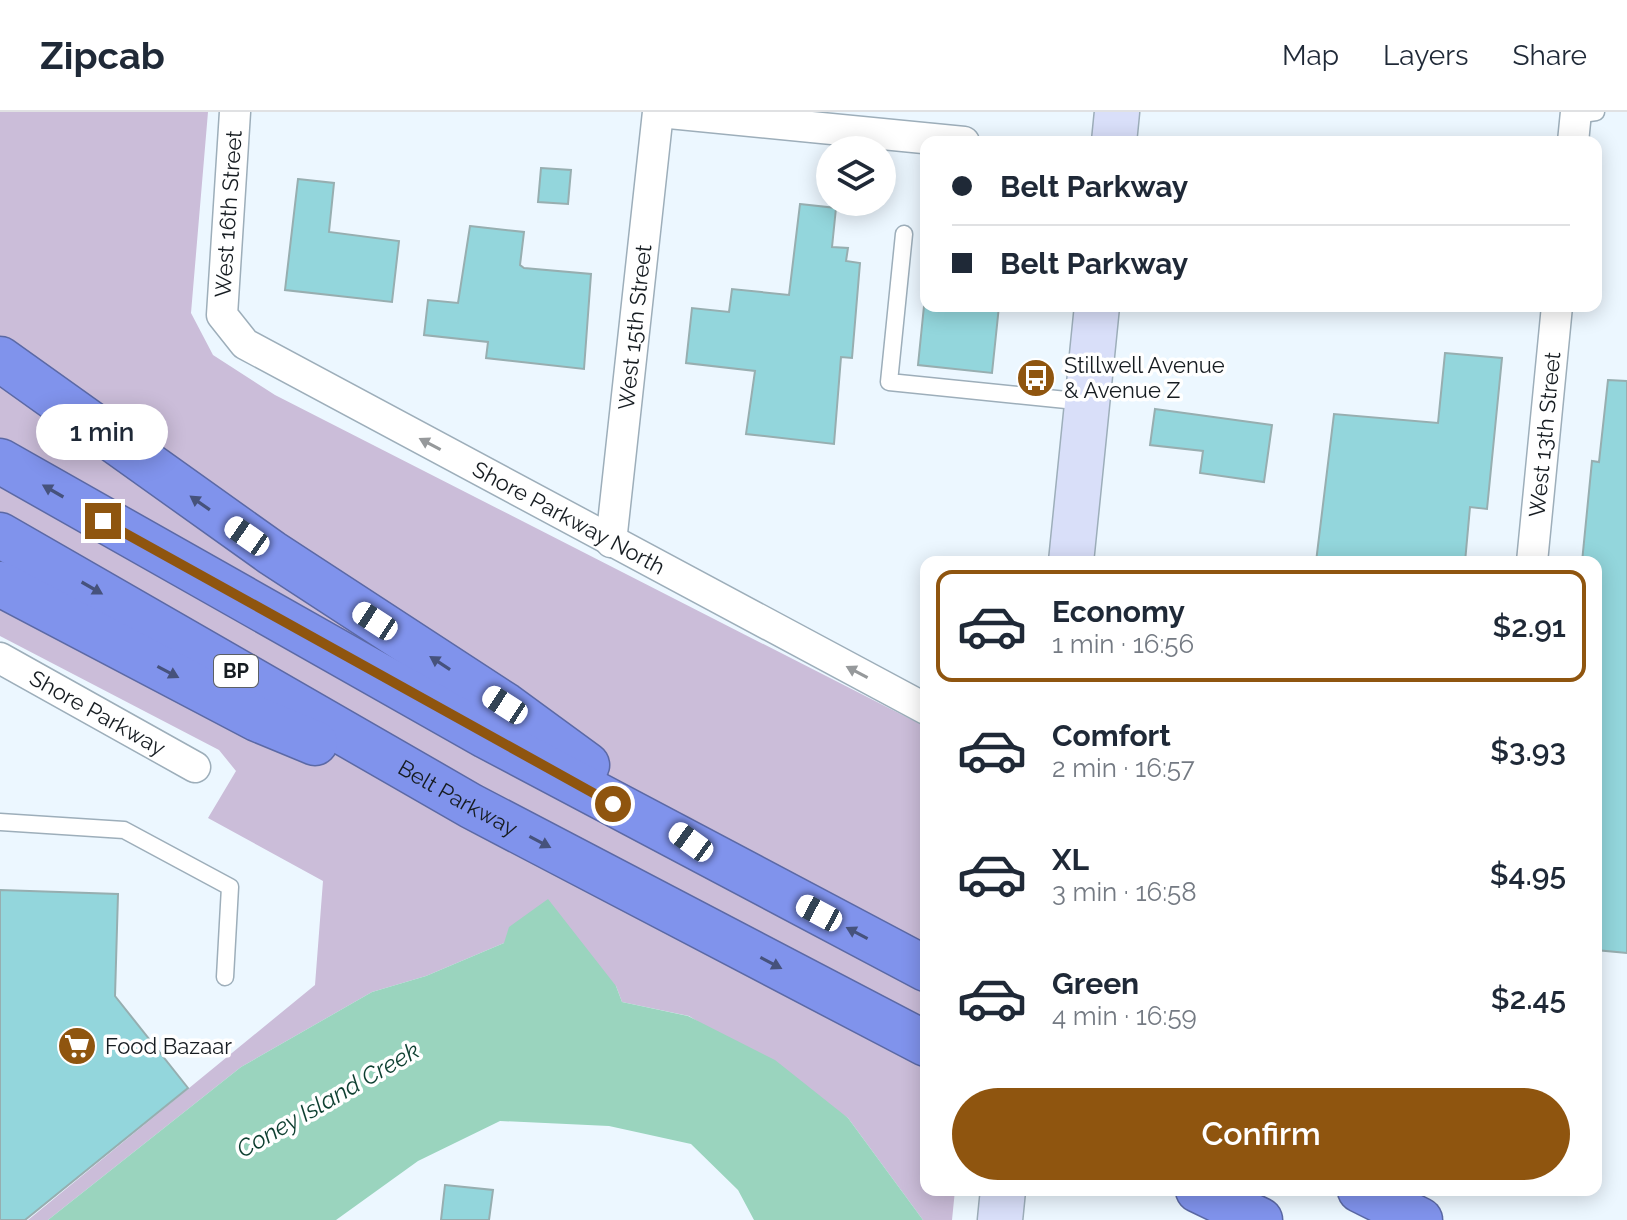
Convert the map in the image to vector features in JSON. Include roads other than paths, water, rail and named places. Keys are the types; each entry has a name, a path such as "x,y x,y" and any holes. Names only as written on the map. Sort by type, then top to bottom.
{"highway":[{"path":"0,359 272,553 496,721"},
{"path":"0,461 496,721 715,859 920,966"},
{"name":"Belt Parkway","path":"0,535 471,806 920,1041"},
{"path":"0,584 257,719 471,806"},
{"path":"1210,1196 1260,1220"},
{"path":"1372,1196 1420,1220"}],"main road":[{"path":"1115,136 1117,112"},
{"path":"1072,556 1096,312"}],"street":[{"name":"West 16th Street","path":"222,315 235,112"},
{"path":"658,112 920,138"},
{"name":"West 15th Street","path":"611,542 658,112"},
{"name":"West 13th Street","path":"1533,556 1556,312"},
{"name":"Shore Parkway North","path":"222,315 245,344 920,706"},
{"name":"Shore Parkway","path":"0,658 195,767"}],"lane":[{"path":"904,234 889,382 1087,402"},
{"path":"0,822 124,830 230,887 225,977"}],"water":[{"name":"Coney Island Creek","path":"548,899 616,986 622,1002 688,1016 775,1060 848,1118 923,1220 754,1220 738,1190 691,1144 609,1126 500,1121 418,1161 336,1220 48,1220 241,1067 372,992 426,976 504,943 509,927"}],"place":[{"name":"Stillwell Avenue & Avenue Z","path":"1036,378"},
{"name":"Food Bazaar","path":"77,1046"}]}
